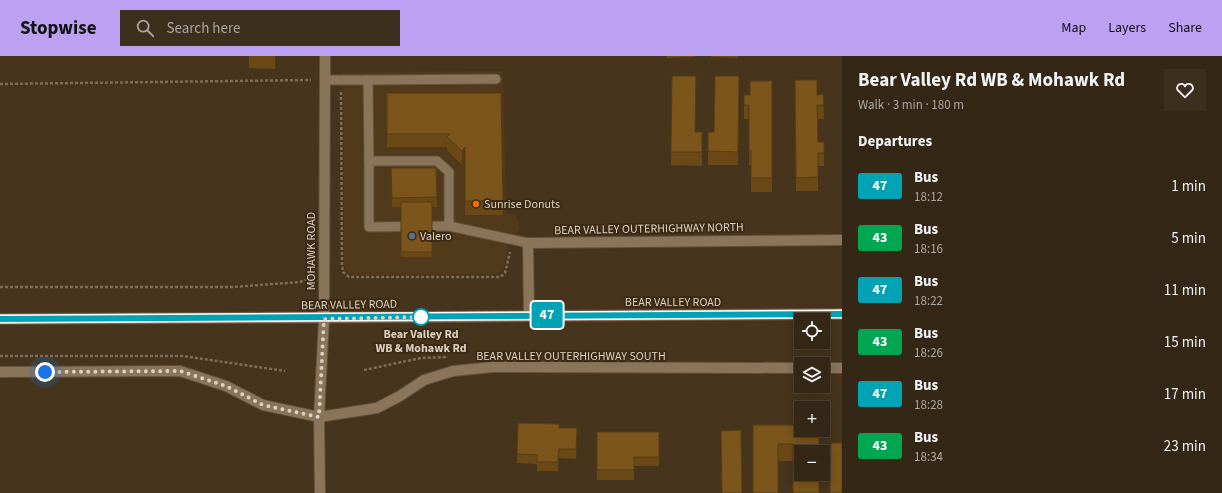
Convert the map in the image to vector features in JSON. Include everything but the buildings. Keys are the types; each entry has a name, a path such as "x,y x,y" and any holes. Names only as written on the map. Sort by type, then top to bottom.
{"main road":[{"name":"BEAR VALLEY ROAD","path":"0,319 324,319 528,315 842,314"}],"street":[{"name":"MOHAWK ROAD","path":"320,493 319,417 324,319 325,56"},
{"name":"BEAR VALLEY OUTERHIGHWAY NORTH","path":"528,243 842,240"},
{"path":"528,243 528,315"},
{"name":"BEAR VALLEY OUTERHIGHWAY SOUTH","path":"0,372 180,371 226,386 263,405 319,417 378,408 424,380 453,371 492,367 794,368"},
{"path":"830,368 842,368"}],"lane":[{"path":"325,80 496,79"},
{"path":"368,80 369,227 449,226 528,243"},
{"path":"369,161 437,161 449,172 449,226"}],"path":[{"path":"310,80 310,85"},
{"path":"0,84 325,80"},
{"path":"0,287 233,287 300,282 308,280 311,275"}],"shaded area":[{"path":"503,71 506,214 516,214 520,229 509,242 503,271 495,274 356,275 347,272 344,264 343,72"}],"bus line":[{"name":"47","path":"0,319 310,319 528,315 842,314"}],"place":[{"name":"Sunrise Donuts","path":"476,204"},
{"name":"Valero","path":"412,236"},
{"name":"Bear Valley Rd WB & Mohawk Rd","path":"421,317"}],"route":[{"path":"45,372 180,371 226,386 263,405 319,417 324,319 421,317"}]}
